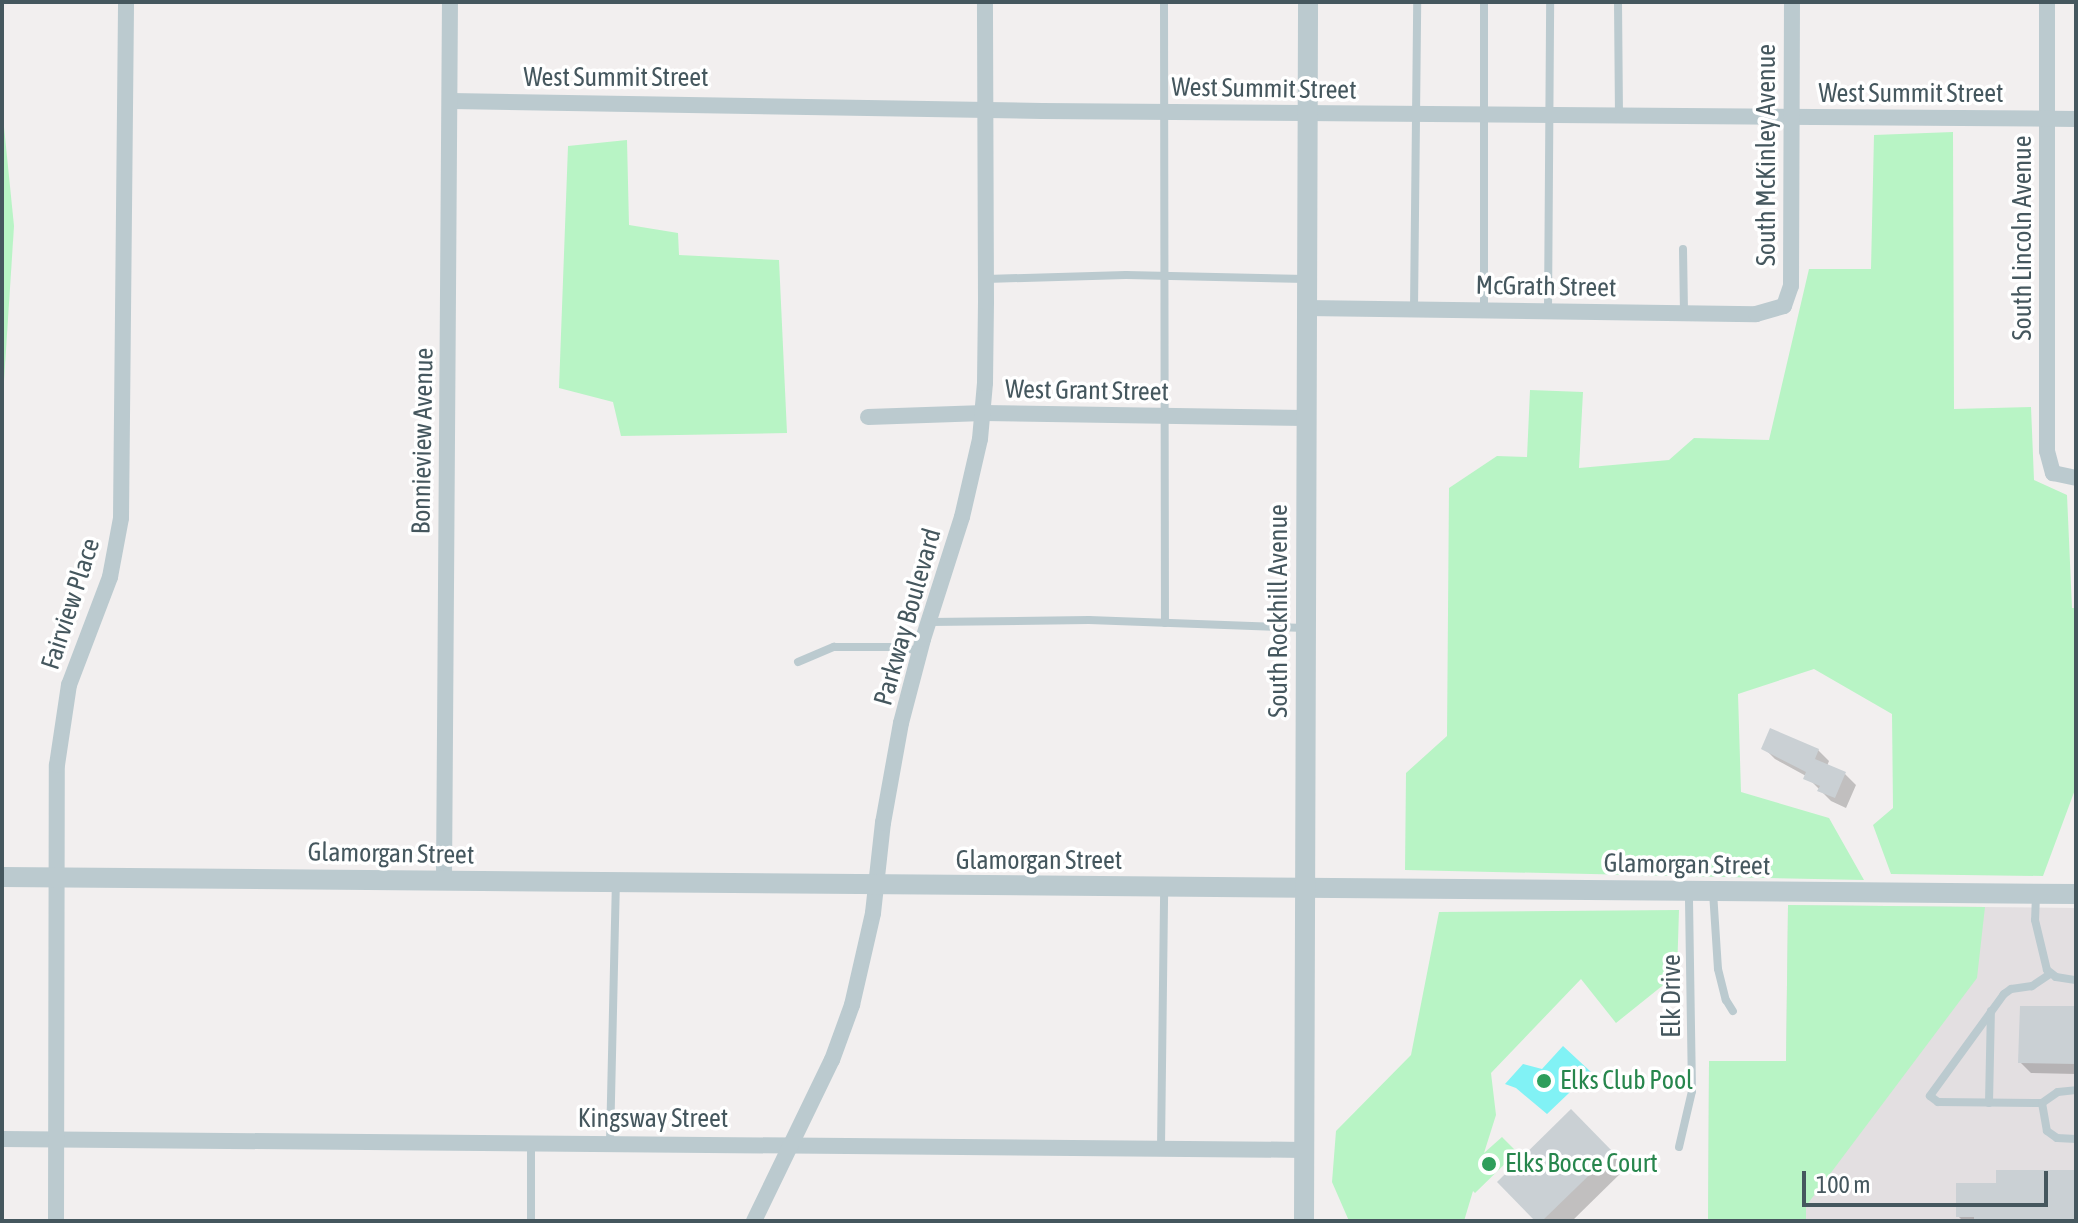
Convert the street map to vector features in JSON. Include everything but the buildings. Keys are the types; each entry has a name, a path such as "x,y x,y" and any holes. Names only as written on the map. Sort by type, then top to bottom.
{"street":[{"name":"Fairview Place","path":"56,1221 57,765 63,709 79,654 110,577 121,518 126,2"},
{"name":"Bonnieview Avenue","path":"444,880 450,2"},
{"name":"Parkway Boulevard","path":"754,1221 832,1060 852,1005 877,886 883,823 901,723 919,652 965,505 984,413 985,2"},
{"name":"South Rockhill Avenue","path":"1304,1221 1308,2"},
{"name":"South McKinley Avenue","path":"1784,306 1791,286 1792,2"},
{"name":"South Lincoln Avenue","path":"2047,2 2047,451 2053,473 2076,478"},
{"name":"West Summit Street","path":"451,101 1164,112 2076,119"},
{"name":"McGrath Street","path":"1306,308 1756,314 1784,306"},
{"name":"West Grant Street","path":"868,417 984,413 1305,418"},
{"name":"Glamorgan Street","path":"2,877 2076,894"},
{"name":"Kingsway Street","path":"2,1139 1304,1150"}],"lane":[{"path":"1164,2 1165,623"},
{"path":"1414,309 1417,2"},
{"path":"1484,2 1484,311"},
{"path":"1548,311 1550,2"},
{"path":"1618,2 1619,117"},
{"path":"1683,249 1684,313"},
{"path":"986,279 1307,279"},
{"path":"929,622 1165,623 1305,628"},
{"path":"798,662 834,647 904,647 919,652"},
{"path":"610,1143 616,882"},
{"path":"1161,1148 1164,887"},
{"name":"Elk Drive","path":"1679,1147 1690,1115 1692,1091 1689,891"},
{"path":"1713,891 1721,987 1733,1011"},
{"path":"2036,894 2040,947 2050,974"},
{"path":"2076,980 2050,974 2032,986 2011,989 1991,1011 1930,1096 1938,1102 2042,1103 2058,1092 2076,1090"},
{"path":"1989,1103 1991,1011"},
{"path":"2042,1103 2047,1131 2057,1138 2076,1139"},
{"path":"531,1143 531,1221"}],"shaded area":[{"path":"1788,905 2076,908 2076,1221 1708,1221 1709,1061 1786,1061"}],"green space":[{"path":"2,107 14,226 2,412"},
{"path":"1953,132 1954,409 2031,407 2034,480 2067,495 2072,608 2076,608 2076,787 2043,876 1891,874 1873,825 1893,808 1892,714 1814,669 1738,694 1741,792 1829,818 1864,880 1405,870 1406,773 1447,736 1449,488 1497,456 1527,457 1530,390 1583,392 1579,468 1669,460 1694,438 1769,440 1809,269 1871,269 1874,135"},
{"path":"627,140 629,225 678,233 679,255 779,260 787,433 621,436 613,402 559,388 568,146"},
{"path":"1788,905 1985,907 1977,978 1806,1206 1806,1221 1708,1221 1709,1061 1786,1061"},
{"path":"1679,910 1677,974 1616,1023 1581,979 1491,1073 1496,1115 1484,1153 1502,1137 1517,1152 1475,1193 1473,1191 1464,1221 1349,1221 1332,1182 1336,1131 1411,1055 1439,912"}],"water":[{"name":"Elks Club Pool","path":"1563,1046 1591,1072 1547,1114 1516,1088 1505,1084 1523,1064 1542,1069"}],"place":[{"name":"Elks Club Pool","path":"1544,1081"},
{"name":"Elks Bocce Court","path":"1489,1164"}]}
